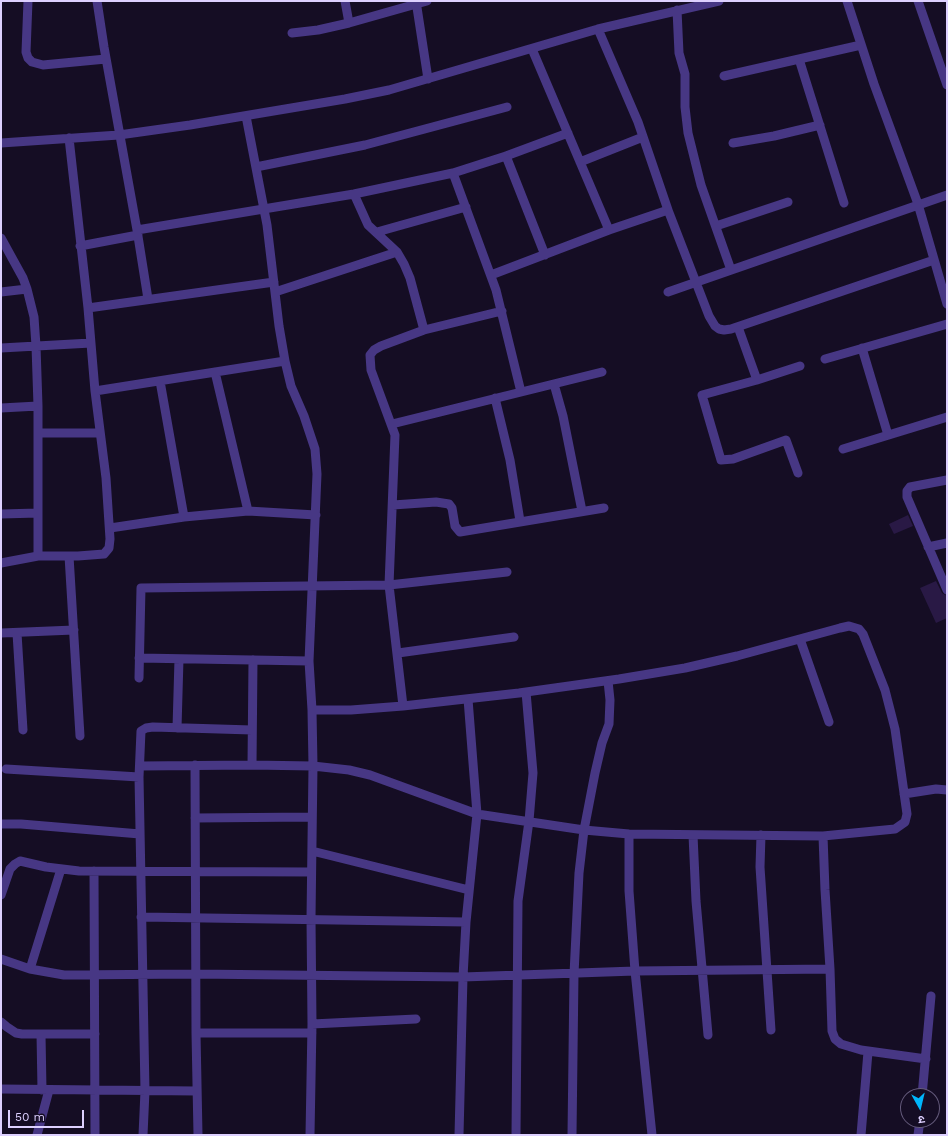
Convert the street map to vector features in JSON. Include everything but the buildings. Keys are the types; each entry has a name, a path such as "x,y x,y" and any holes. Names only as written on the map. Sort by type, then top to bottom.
{"street":[{"path":"28,1 26,52 28,58 32,62 43,65 106,59"},
{"path":"97,1 119,135 138,233 148,299"},
{"path":"345,1 348,23"},
{"path":"292,33 318,30 348,23 427,1"},
{"path":"1,144 119,135 246,116 382,92 598,29 719,1"},
{"path":"848,1 874,84 918,204 947,304"},
{"path":"918,1 947,85"},
{"path":"416,3 428,79"},
{"path":"677,10 679,53 685,74 685,107 688,133 701,185 731,270"},
{"path":"598,29 644,138 668,210 709,316 715,326 719,329 724,330 738,327 934,260"},
{"path":"724,76 862,45"},
{"path":"532,49 609,230"},
{"path":"799,59 844,203"},
{"path":"256,167 365,145 507,108"},
{"path":"246,116 264,209 285,361 291,386 304,416 315,449 317,474 309,660 313,766 310,1135"},
{"path":"733,143 774,136 820,125"},
{"path":"80,246 138,233 264,209 354,194 453,173 506,156 568,133"},
{"path":"1,563 38,556 104,554 109,548 110,528 106,478 95,391 88,308 69,138"},
{"path":"580,162 644,138"},
{"path":"506,156 545,255"},
{"path":"453,173 491,275 502,312 521,392"},
{"path":"354,194 368,224 397,252 410,278 424,330"},
{"path":"668,292 947,195"},
{"path":"716,226 788,202"},
{"path":"377,232 466,208"},
{"path":"491,275 609,230 668,210"},
{"path":"1,238 14,260 27,289 34,317 38,406 38,556"},
{"path":"275,292 397,252"},
{"path":"88,308 274,282"},
{"path":"1,292 27,289"},
{"path":"403,706 389,585 396,447 395,435 372,370 370,355 374,350 381,346 424,330 502,312"},
{"path":"825,358 947,324"},
{"path":"738,327 757,380"},
{"path":"1,348 91,343"},
{"path":"862,348 888,436"},
{"path":"95,391 285,361"},
{"path":"798,473 786,440 733,459 721,460 702,395 757,380 800,366"},
{"path":"215,372 248,511"},
{"path":"392,424 602,372"},
{"path":"160,381 184,517"},
{"path":"554,384 563,416 582,511"},
{"path":"495,398 510,460 520,521"},
{"path":"1,408 38,406"},
{"path":"843,449 947,417"},
{"path":"38,433 100,432"},
{"path":"947,480 910,487 907,491 906,498 947,590"},
{"path":"393,505 436,502 449,504 452,508 455,526 460,532 604,508"},
{"path":"110,528 184,517 248,511 316,515"},
{"path":"1,514 38,513"},
{"path":"928,547 947,543"},
{"path":"69,556 80,736"},
{"path":"139,678 141,588 389,585 507,572"},
{"path":"140,766 313,766 348,770 370,775 477,814 584,830 629,834 823,836 894,829 901,826 905,822 907,814 895,729 885,690 863,634 859,629 850,626 685,668 608,681 403,706 351,710 312,710"},
{"path":"1,633 74,630"},
{"path":"17,632 23,730"},
{"path":"398,653 514,637"},
{"path":"800,639 829,722"},
{"path":"139,658 309,660"},
{"path":"177,728 179,659"},
{"path":"252,765 253,660"},
{"path":"572,1135 574,974 579,873 584,830 595,773 602,744 609,724 610,700 608,681"},
{"path":"516,1135 518,901 529,822 533,773 526,692"},
{"path":"459,1135 466,922 477,814 468,699"},
{"path":"143,1135 145,1091 139,777 141,731 146,728 153,727 252,730"},
{"path":"195,765 195,974 198,1135"},
{"path":"6,769 139,777"},
{"path":"904,794 936,789 947,790"},
{"path":"195,818 312,817"},
{"path":"1,824 21,824 140,834"},
{"path":"629,834 629,891 635,971 652,1135"},
{"path":"693,835 696,901 708,1035"},
{"path":"760,835 760,867 771,1030"},
{"path":"823,836 832,1031 835,1039 840,1044 850,1048 926,1059"},
{"path":"312,851 469,890"},
{"path":"1,895 10,869 20,861 61,869 94,871 311,872"},
{"path":"30,969 61,869"},
{"path":"94,871 95,1135"},
{"path":"141,917 311,918 466,922"},
{"path":"1,959 30,969 64,975 94,976 195,974 463,977 635,971 830,969"},
{"path":"923,1088 931,996"},
{"path":"196,1033 312,1028 416,1019"},
{"path":"1,1022 7,1028 16,1033 22,1034 95,1034"},
{"path":"37,1135 46,1090 41,1034"},
{"path":"861,1135 864,1051"},
{"path":"1,1089 196,1091"}]}
